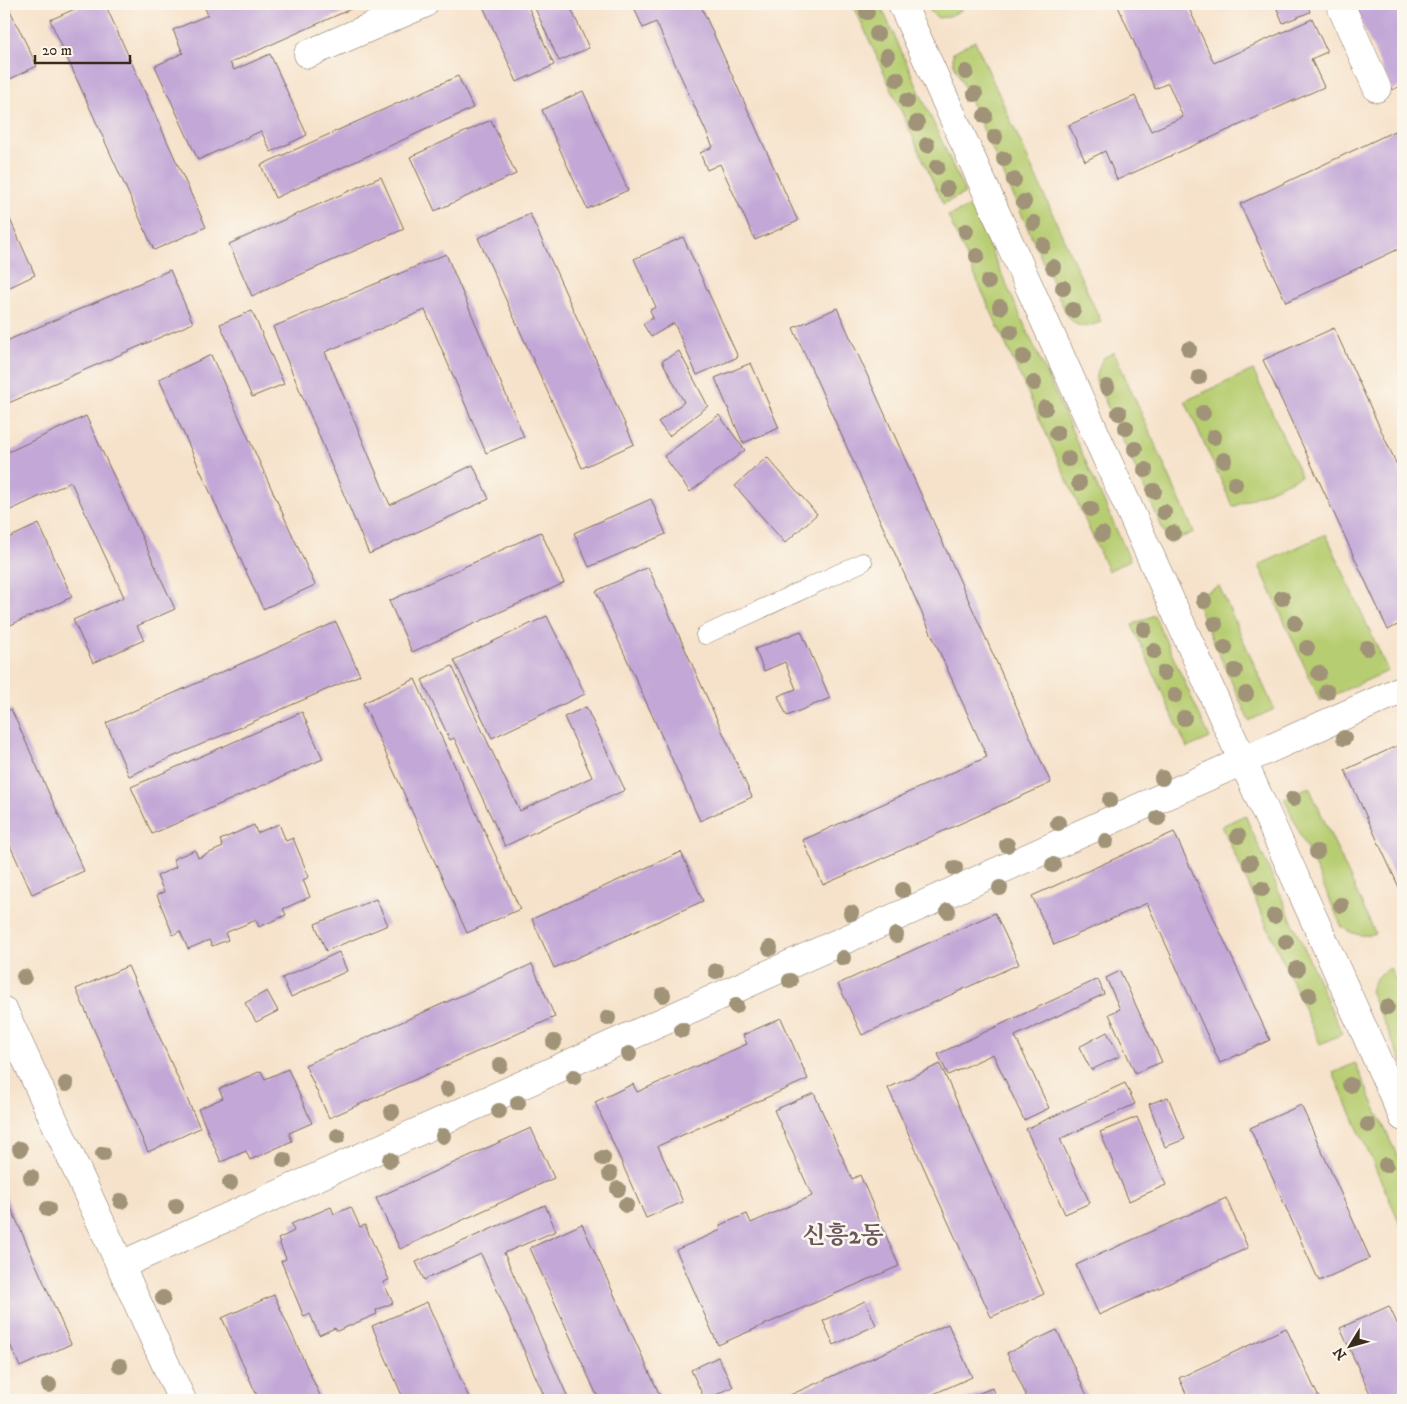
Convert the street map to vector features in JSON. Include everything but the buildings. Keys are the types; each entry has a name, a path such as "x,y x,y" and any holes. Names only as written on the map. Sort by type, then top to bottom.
{"street":[{"path":"308,54 424,4"},
{"path":"902,4 1403,1117"},
{"path":"1340,4 1377,88"},
{"path":"121,1265 1403,689"},
{"path":"4,1010 182,1400"}],"lane":[{"path":"705,635 863,562"}],"green space":[{"path":"853,4 880,4 965,193 943,204"},
{"path":"927,4 958,4 961,11 947,17 938,18 931,12"},
{"path":"975,41 1101,322 1090,326 1077,325 1066,313 953,62 953,53"},
{"path":"971,206 1130,560 1108,571 948,216"},
{"path":"1114,352 1194,532 1169,543 1096,381 1096,375 1103,358"},
{"path":"1253,370 1301,476 1233,507 1185,401"},
{"path":"1326,534 1388,671 1320,701 1259,565"},
{"path":"1219,586 1274,709 1249,721 1194,598"},
{"path":"1154,615 1210,738 1187,748 1132,625"},
{"path":"1309,787 1375,933 1358,935 1342,927 1284,798"},
{"path":"1245,815 1342,1034 1320,1044 1222,826"},
{"path":"1390,968 1403,996 1403,1065 1370,991 1377,977"},
{"path":"1355,1063 1403,1169 1403,1230 1333,1073"}],"district":[{"name":"신흥2동","path":"843,1236"}]}
